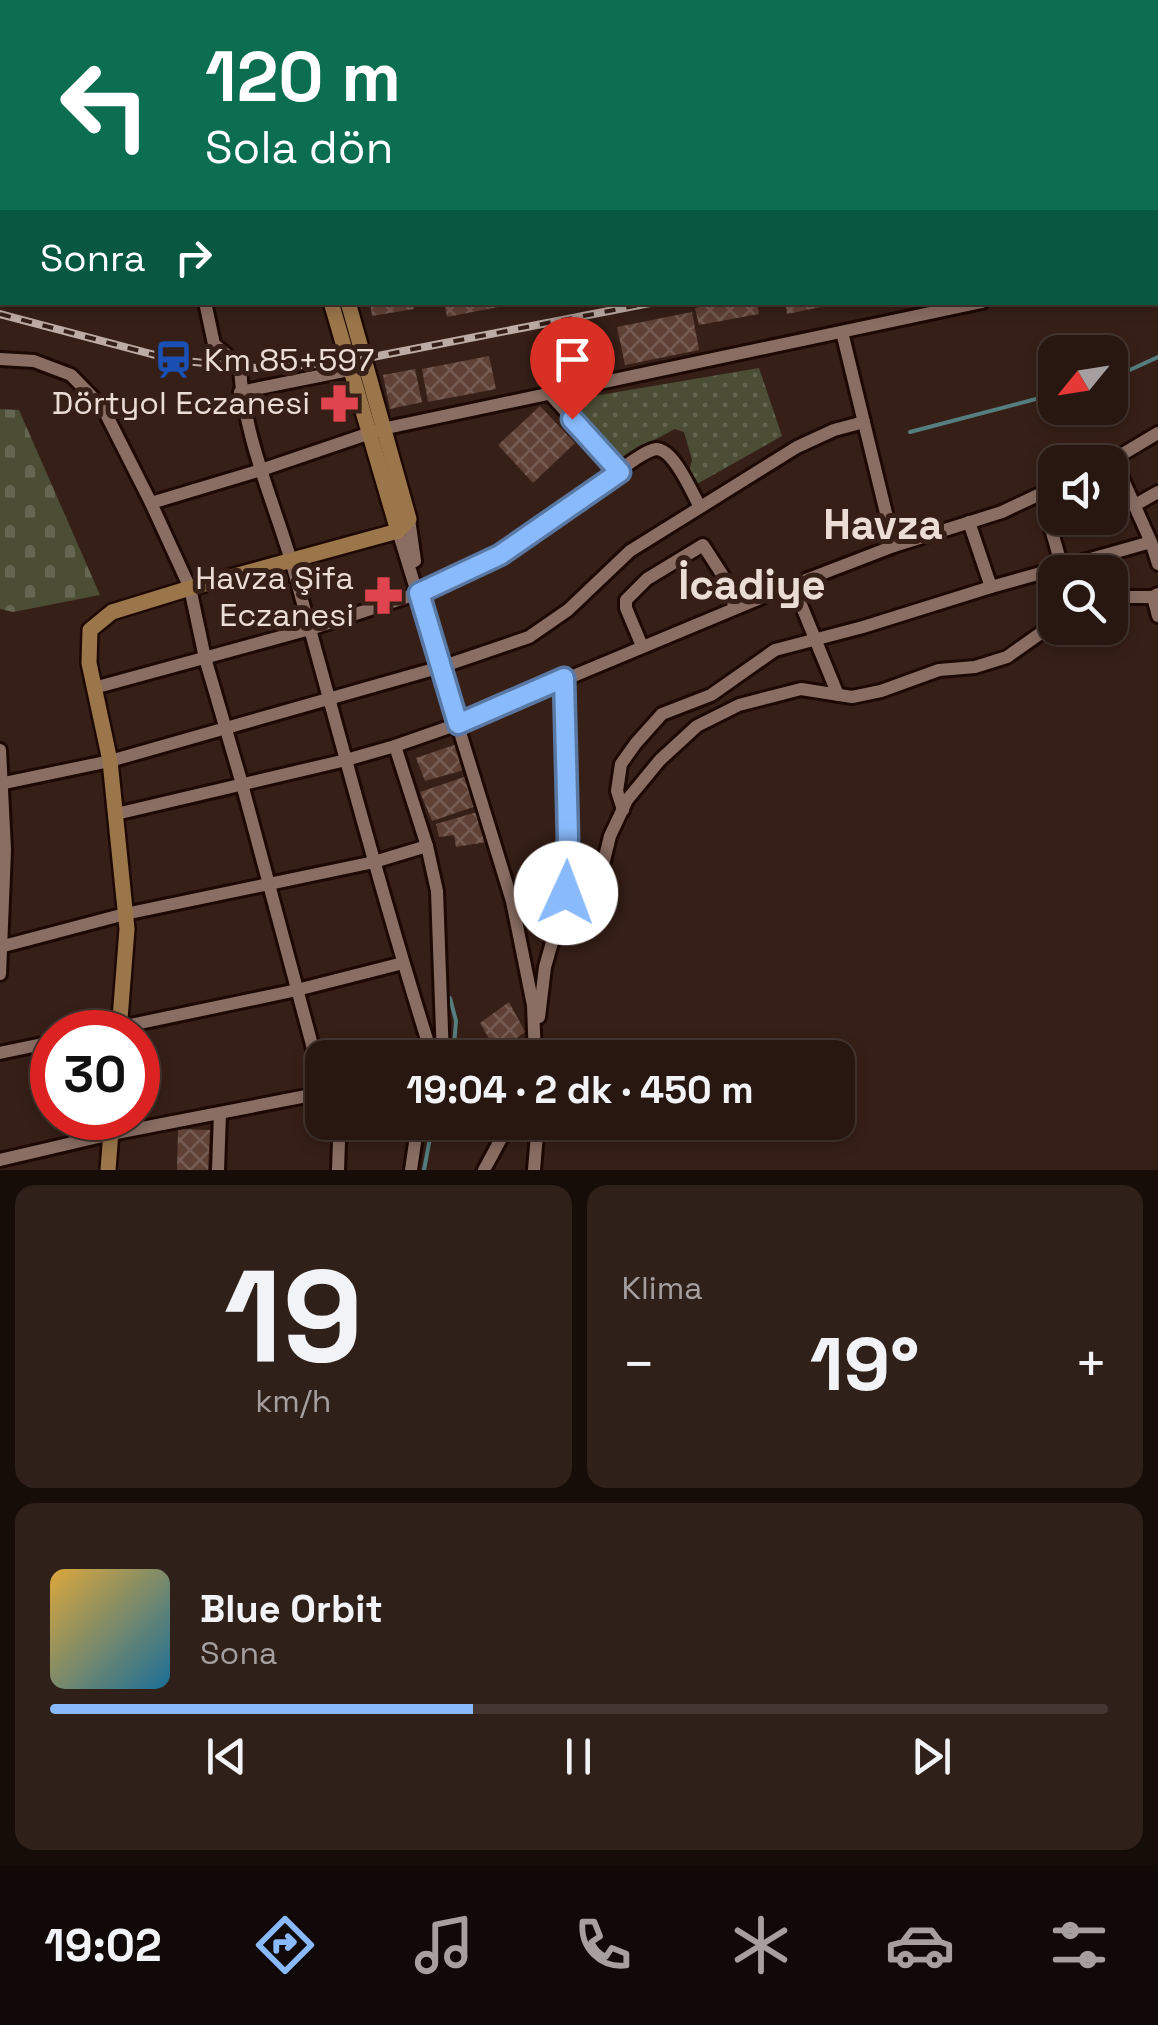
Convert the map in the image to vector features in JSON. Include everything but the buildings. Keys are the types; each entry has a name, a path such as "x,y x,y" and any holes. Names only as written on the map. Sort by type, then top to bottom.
{"main road":[{"path":"121,1010 126,914 110,762 89,663 90,630 112,612 404,525 375,432 349,370 332,305"},
{"path":"349,305 375,432"},
{"path":"108,1170 111,1140"}],"street":[{"path":"640,0 676,0"},
{"path":"206,305 214,344 240,366 240,392 260,470 292,561 427,1040"},
{"path":"151,503 375,432 968,305"},
{"path":"842,332 894,546"},
{"path":"0,359 34,361 72,375 102,408 190,588 205,658 311,1040"},
{"path":"240,392 349,370"},
{"path":"548,392 620,472"},
{"path":"2,784 110,762 440,667 529,637 568,610 630,551 796,446 864,422"},
{"path":"1128,451 1158,433"},
{"path":"94,688 310,630 419,593 500,555 653,449 663,450 673,458 700,507"},
{"path":"1128,492 1158,564"},
{"path":"1135,505 1158,492"},
{"path":"116,814 395,746 458,724 793,585 894,546 1002,512 1038,495"},
{"path":"969,522 991,587"},
{"path":"404,525 440,667 512,902 532,1005 533,1040"},
{"path":"1105,555 1151,542"},
{"path":"642,646 626,600 647,579 703,545 725,578 735,608"},
{"path":"623,810 617,791 621,764 662,714 711,695 774,650 1038,574"},
{"path":"793,585 838,695"},
{"path":"1128,596 1156,595 1158,616"},
{"path":"566,893 587,892 600,877 610,836 627,800 660,760 696,726 738,705 801,689 852,698 939,670 974,667 1007,658 1038,635"},
{"path":"536,1040 544,967 566,893 564,678"},
{"path":"395,746 437,891 442,1040"},
{"path":"0,750 5,850 0,974"},
{"path":"1,947 126,914 374,862 427,846"},
{"path":"160,1021 403,964"},
{"path":"0,1053 30,1047"},
{"path":"160,1120 305,1096"},
{"path":"218,1170 220,1112"},
{"path":"0,1160 66,1140"},
{"path":"338,1140 338,1170"},
{"path":"412,1170 416,1140"},
{"path":"484,1170 500,1140"},
{"path":"534,1170 536,1140"}],"green space":[{"path":"759,368 782,436 697,484 689,471 692,460 684,432 675,429 620,458 579,413 576,399"},
{"path":"0,409 19,410 100,595 13,612 0,609"}],"waterway":[{"path":"1128,371 1158,357"},
{"path":"910,432 1038,398"},
{"path":"450,998 456,1021 454,1040"},
{"path":"424,1170 430,1140"}],"railway":[{"path":"0,314 174,360 256,368 347,362 640,305"}],"place":[{"name":"Km 85+597","path":"174,360"},
{"name":"Dörtyol Eczanesi","path":"340,403"},
{"name":"Havza Şifa Eczanesi","path":"384,596"}],"district":[{"name":"Havza","path":"883,524"},
{"name":"İcadiye","path":"752,584"}],"route":[{"path":"566,893 564,678 458,724 419,593 500,555 620,472 572,419"}]}
